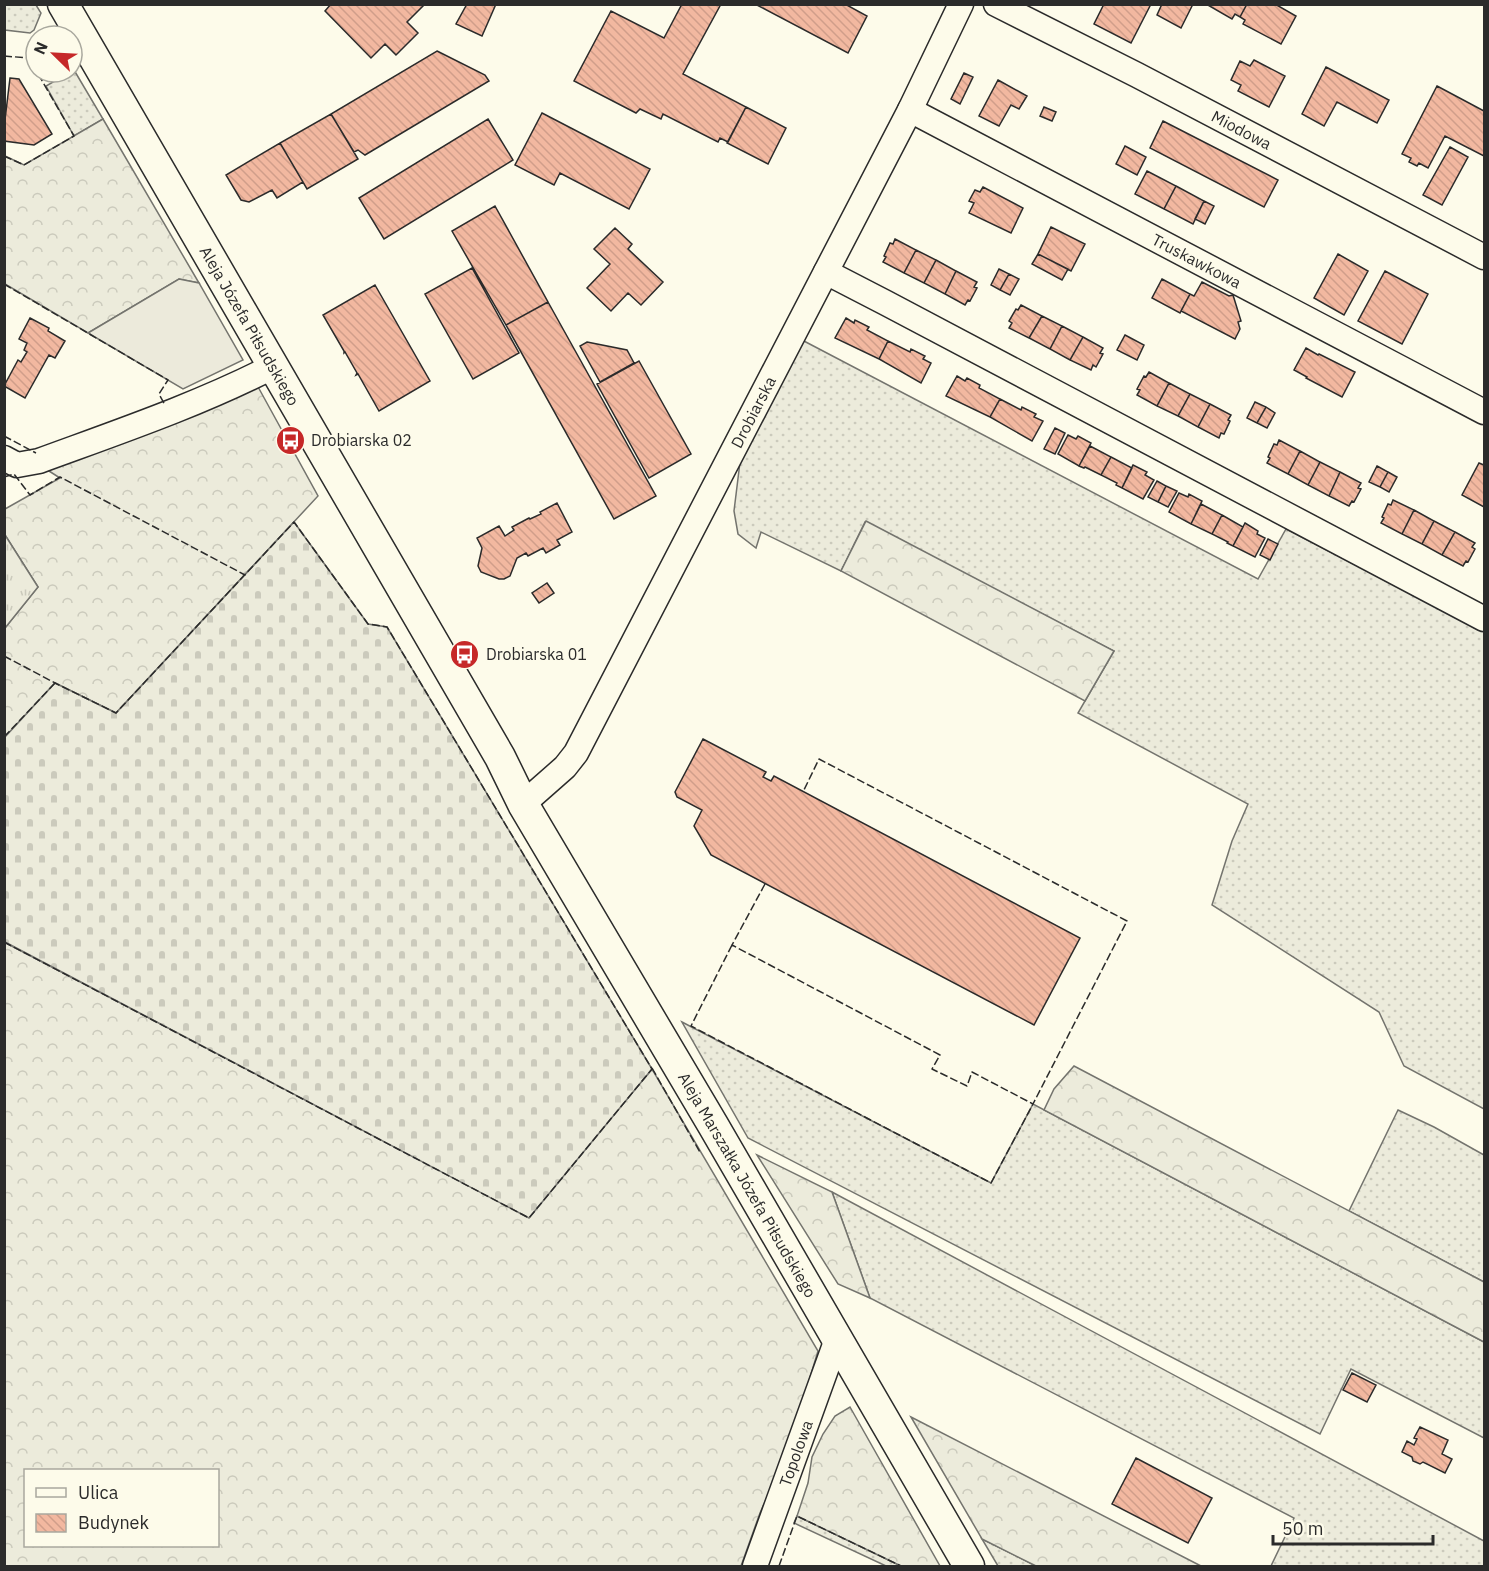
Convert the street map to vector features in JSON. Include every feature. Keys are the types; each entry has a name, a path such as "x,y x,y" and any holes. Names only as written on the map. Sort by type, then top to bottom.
{"main road":[{"name":"Aleja Józefa Piłsudskiego","path":"63,4 500,757 523,804"},
{"name":"Aleja Marszałka Józefa Piłsudskiego","path":"523,804 719,1135 969,1566"}],"street":[{"name":"Drobiarska","path":"523,804 565,767 576,753 910,110 961,4"},
{"name":"Miodowa","path":"996,4 1485,257"},
{"name":"Truskawkowa","path":"910,110 1485,412"},
{"path":"826,273 1485,619"},
{"path":"11,462 39,461 201,401 274,366"},
{"name":"Topolowa","path":"755,1566 837,1339"}],"green space":[{"path":"5,4 36,5 41,13 36,24 24,24 24,32 5,30"},
{"path":"50,84 82,84 103,119 74,136 46,86"},
{"path":"103,119 199,283 179,279 88,333 5,284 5,156 24,165"},
{"path":"802,340 1258,579 1286,529 1484,631 1484,1109 1404,1066 1379,1012 1212,905 1232,841 1248,804 1078,713 1114,651 865,522 841,571 761,532 756,548 738,534 734,511 741,454"},
{"path":"257,385 318,496 116,713 55,683 5,737 5,628 38,587 5,535 5,509 60,478 49,471 57,463"},
{"path":"866,521 1114,651 1085,701 841,571"},
{"path":"294,522 368,624 387,627 652,1069 529,1218 5,942 5,737 55,683 116,713"},
{"path":"5,535 38,587 4,628"},
{"path":"4,942 529,1217 652,1069 818,1351 788,1450 760,1513 741,1566 5,1566"},
{"path":"682,1022 991,1183 1033,1104 1484,1342 1484,1438 1351,1369 1320,1434 748,1138"},
{"path":"1074,1066 1484,1282 1484,1342 1044,1110 1054,1089"},
{"path":"1398,1110 1484,1155 1484,1282 1349,1211"},
{"path":"757,1155 832,1192 870,1298 838,1284"},
{"path":"832,1192 1484,1541 1484,1566 1271,1566 1294,1518 870,1298"},
{"path":"850,1407 940,1566 901,1566 797,1516 808,1483 812,1457 823,1434 835,1416"},
{"path":"911,1417 1201,1566 1036,1566 982,1539"},
{"path":"797,1516 901,1566 886,1566 794,1523"},
{"path":"982,1539 1036,1566 998,1566"}],"shaded area":[{"path":"179,279 199,283 243,360 183,389 88,333"}],"building":[{"path":"331,4 425,4 407,22 418,33 396,55 385,44 371,58 325,11"},
{"path":"467,4 496,4 482,36 456,24"},
{"path":"682,4 721,4 683,74 746,107 728,142 720,138 718,142 663,114 661,119 640,109 636,113 574,81 611,11 664,38"},
{"path":"755,4 845,4 867,16 848,53"},
{"path":"1104,4 1151,4 1131,43 1094,24"},
{"path":"1162,4 1193,4 1181,28 1157,15"},
{"path":"1206,4 1247,4 1240,17 1235,14 1232,19"},
{"path":"1247,4 1275,4 1296,16 1281,44 1243,24 1245,20 1240,17"},
{"path":"437,51 485,75 489,81 365,155 358,150 354,152 331,114"},
{"path":"1254,60 1285,76 1269,107 1238,91 1241,85 1231,80 1240,61 1250,66"},
{"path":"1326,67 1389,100 1377,123 1337,102 1324,126 1302,114"},
{"path":"964,73 973,77 960,104 951,99"},
{"path":"10,78 19,79 52,134 34,145 4,141"},
{"path":"998,80 1027,96 1019,109 1011,105 999,126 979,116"},
{"path":"1437,86 1484,111 1484,156 1445,136 1428,168 1419,163 1417,166 1409,162 1411,158 1402,154"},
{"path":"746,107 786,128 768,164 727,143"},
{"path":"1044,107 1056,112 1052,121 1040,116"},
{"path":"542,113 650,169 629,209 560,173 554,185 515,165"},
{"path":"331,114 358,159 307,189 280,143"},
{"path":"488,119 513,160 384,239 359,198"},
{"path":"1163,121 1278,180 1264,207 1150,148"},
{"path":"280,143 303,182 277,198 272,190 249,202 241,200 226,175"},
{"path":"1125,146 1146,157 1137,175 1116,164"},
{"path":"1450,147 1468,157 1442,205 1423,195"},
{"path":"1147,171 1176,186 1164,209 1135,194"},
{"path":"1176,186 1204,201 1193,224 1164,209"},
{"path":"983,187 1023,208 1011,233 969,213 974,203 969,201 975,190 980,192"},
{"path":"1204,201 1214,206 1205,224 1195,219"},
{"path":"495,206 548,302 506,325 452,231"},
{"path":"1051,227 1085,244 1071,271 1038,254"},
{"path":"615,228 632,244 628,249 663,282 641,305 628,293 611,311 587,288 610,264 594,249"},
{"path":"895,239 916,250 904,273 883,262 890,243 893,244"},
{"path":"916,250 936,260 924,283 904,273"},
{"path":"1038,254 1068,269 1062,280 1032,264"},
{"path":"1338,254 1368,271 1344,315 1314,298"},
{"path":"936,260 956,271 945,294 924,283"},
{"path":"472,268 519,353 473,379 425,294"},
{"path":"999,269 1009,274 1000,290 991,285"},
{"path":"956,271 977,282 974,287 977,288 965,305 945,294"},
{"path":"1385,271 1428,294 1402,344 1358,321"},
{"path":"1009,274 1019,279 1010,295 1000,290"},
{"path":"1162,279 1190,294 1180,313 1152,298"},
{"path":"1202,282 1229,296 1233,295 1241,321 1238,322 1240,329 1235,339 1181,311 1190,294 1194,296"},
{"path":"375,285 430,381 379,411 323,315"},
{"path":"548,302 656,496 614,519 506,325"},
{"path":"1021,305 1042,316 1029,338 1009,328 1012,323 1009,321"},
{"path":"1042,316 1062,326 1050,349 1029,338"},
{"path":"30,318 49,328 48,331 65,341 55,358 49,355 25,398 4,386 18,360 21,362 27,352 24,350 27,343 19,339"},
{"path":"846,318 869,327 867,330 888,341 879,359 835,338"},
{"path":"1062,326 1083,337 1070,360 1050,349"},
{"path":"1125,335 1144,345 1137,360 1117,350"},
{"path":"1083,337 1103,348 1100,353 1103,354 1096,367 1093,365 1091,370 1070,360"},
{"path":"888,341 910,352 911,349 925,356 923,359 931,363 921,383 879,359"},
{"path":"587,342 627,350 634,363 600,382 580,346"},
{"path":"1306,348 1355,372 1342,397 1294,370"},
{"path":"639,361 691,454 649,478 597,384"},
{"path":"1149,372 1169,383 1157,406 1137,395 1140,390 1137,389"},
{"path":"957,376 965,381 967,378 980,385 979,388 1000,399 990,417 946,396"},
{"path":"1169,383 1190,394 1178,416 1157,406"},
{"path":"1190,394 1210,404 1198,427 1178,416"},
{"path":"1000,399 1021,410 1022,407 1036,414 1034,417 1043,421 1032,441 990,417"},
{"path":"1255,402 1266,407 1257,423 1247,418"},
{"path":"1210,404 1231,415 1224,434 1221,433 1219,438 1198,427"},
{"path":"1266,407 1275,413 1267,428 1257,423"},
{"path":"1055,428 1065,433 1055,454 1044,449"},
{"path":"1068,435 1076,439 1078,436 1091,443 1079,466 1058,454"},
{"path":"1279,440 1300,451 1288,474 1267,463 1274,444 1277,445"},
{"path":"1090,446 1111,457 1101,475 1079,466"},
{"path":"1300,451 1320,462 1308,485 1288,474"},
{"path":"1111,457 1132,468 1122,488 1101,475"},
{"path":"1320,462 1340,472 1329,496 1308,485"},
{"path":"1479,463 1484,465 1484,507 1462,495"},
{"path":"1133,465 1147,472 1145,475 1154,480 1143,499 1122,488"},
{"path":"1377,466 1388,472 1380,487 1369,482"},
{"path":"1340,472 1361,483 1358,488 1361,489 1349,506 1329,496"},
{"path":"1388,472 1397,477 1389,492 1380,487"},
{"path":"1157,481 1166,486 1158,502 1148,497"},
{"path":"1166,486 1177,491 1168,507 1158,502"},
{"path":"1179,493 1188,497 1189,494 1202,501 1191,524 1169,512"},
{"path":"1393,500 1414,510 1402,534 1381,523 1388,504 1391,505"},
{"path":"557,503 572,532 557,540 560,545 546,553 543,548 528,556 526,553 517,558 510,576 504,579 481,572 478,566 482,548 477,538 499,526 505,536 514,530 512,527 541,514 540,512"},
{"path":"1201,504 1222,515 1212,534 1191,524"},
{"path":"1414,510 1434,521 1422,544 1402,534"},
{"path":"1222,515 1243,527 1233,546 1212,534"},
{"path":"1434,521 1455,532 1442,555 1422,544"},
{"path":"1245,523 1265,538 1255,557 1233,546"},
{"path":"1455,532 1475,543 1472,547 1475,549 1463,566 1442,555"},
{"path":"1268,539 1278,544 1270,560 1260,555"},
{"path":"547,583 554,593 539,603 532,593"},
{"path":"703,739 766,772 763,777 771,781 774,776 1080,938 1034,1025 711,855 694,826 702,810 677,797 675,792"},
{"path":"1352,1373 1376,1385 1367,1402 1343,1390"},
{"path":"1420,1427 1448,1440 1442,1454 1452,1459 1445,1473 1423,1462 1420,1464 1413,1461 1412,1457 1402,1452 1407,1441 1414,1445 1417,1439 1414,1438"},
{"path":"1136,1458 1212,1498 1188,1543 1112,1504"}],"fence":[{"path":"4,56 24,58"},
{"path":"4,156 24,165 74,136 44,84"},
{"path":"4,284 168,380 159,394 165,405"},
{"path":"4,436 36,453"},
{"path":"4,477 14,474 30,495 60,477 245,575 243,576"},
{"path":"4,942 529,1218 652,1069 387,627 368,624 294,522 116,713 55,683"},
{"path":"4,656 57,684"},
{"path":"4,737 55,683"},
{"path":"765,884 732,945 940,1055 932,1069 967,1086 972,1072 1033,1104 1127,921 819,759 803,792"},
{"path":"732,945 691,1026 991,1183 1033,1104"},
{"path":"652,1068 701,1154"},
{"path":"779,1566 797,1516 901,1566"}],"place":[{"name":"Drobiarska 02","path":"290,440"},
{"name":"Drobiarska 01","path":"465,654"}]}
